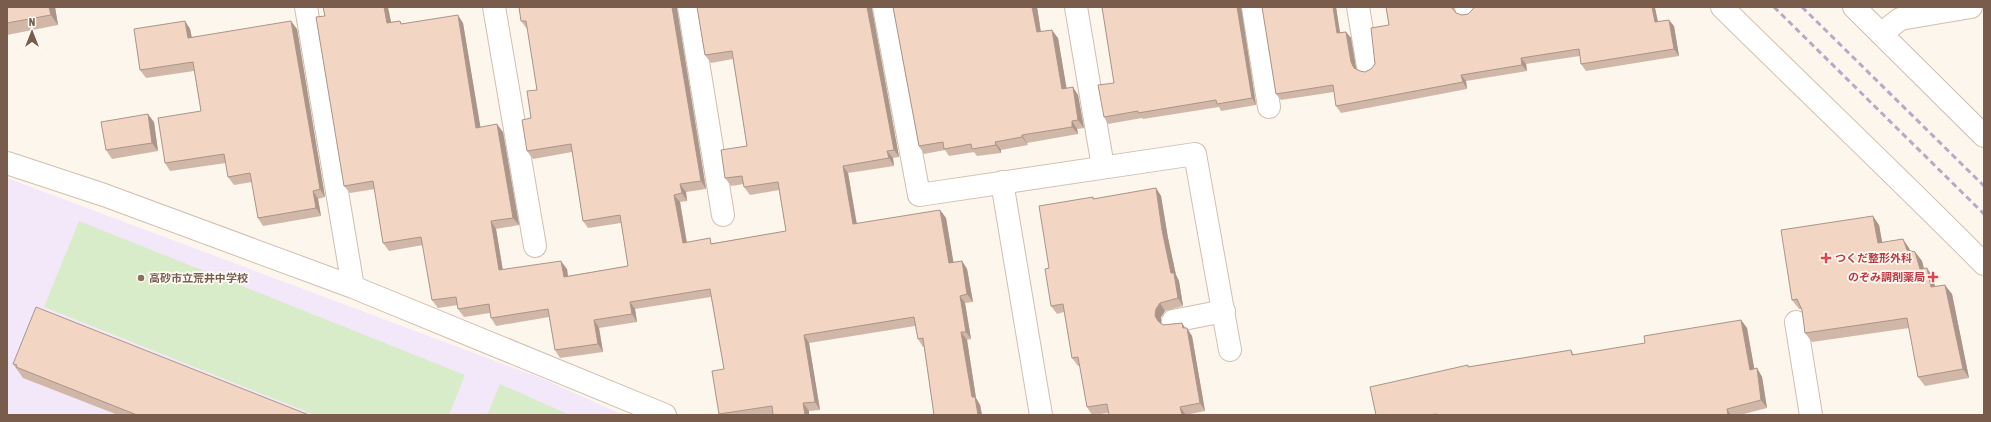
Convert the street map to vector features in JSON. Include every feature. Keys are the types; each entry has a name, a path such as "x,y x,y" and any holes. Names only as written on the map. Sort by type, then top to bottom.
{"street":[{"path":"306,7 353,287"},
{"path":"494,7 535,246"},
{"path":"689,7 724,215"},
{"path":"884,7 918,195 1195,154 1230,350"},
{"path":"1076,7 1103,167"},
{"path":"1253,7 1269,107"},
{"path":"1358,7 1368,66"},
{"path":"1722,7 1920,199 1984,264"},
{"path":"1854,7 1984,136"},
{"path":"1881,34 1900,19 1914,12 1971,7"},
{"path":"7,163 104,195 353,287 665,415"},
{"path":"1002,182 1042,415"},
{"path":"1173,321 1224,311"},
{"path":"1796,322 1811,415"}],"shaded area":[{"name":"高砂市立荒井中学校","path":"7,178 541,378 623,415 7,415"}],"green space":[{"path":"79,221 465,375 449,415 315,415 44,307"},
{"path":"500,384 570,415 487,415"}],"building":[{"path":"7,7 49,7 51,15 7,23"},
{"path":"323,7 384,7 387,23 400,21 401,24 458,15 476,128 497,124 513,218 491,221 499,270 561,261 564,277 628,266 620,215 583,221 571,144 527,151 522,120 531,118 527,91 537,90 526,21 521,21 519,7 672,7 701,181 680,184 682,193 674,195 683,243 710,238 711,244 786,231 778,182 744,187 742,176 725,178 721,150 747,146 732,51 705,55 697,7 867,7 894,150 887,151 889,158 843,166 853,224 940,210 949,263 962,261 967,294 960,296 966,332 961,332 972,397 975,397 978,415 934,415 923,338 918,339 914,317 804,335 815,402 803,403 805,415 773,415 772,406 719,414 712,371 724,369 710,289 630,302 632,314 594,320 598,344 555,350 548,309 491,318 489,304 458,309 456,297 432,300 421,237 383,243 373,181 344,186 316,17 325,16"},
{"path":"893,7 1032,7 1037,32 1052,30 1062,89 1073,87 1078,120 1072,121 1072,127 1022,135 1022,137 995,142 996,145 972,149 971,144 944,149 943,142 919,146"},
{"path":"1102,7 1237,7 1252,98 1217,104 1216,100 1104,117 1098,85 1114,83"},
{"path":"1262,7 1333,7 1337,33 1346,32 1351,62 1354,68 1365,72 1371,69 1375,64 1371,28 1389,25 1386,7 1451,7 1456,13 1462,15 1468,14 1474,7 1652,7 1655,22 1669,20 1674,49 1581,64 1579,49 1521,58 1522,65 1461,75 1463,82 1336,106 1333,85 1276,94"},
{"path":"185,21 188,38 291,21 320,189 313,191 316,208 258,218 250,173 228,177 224,154 165,163 158,118 201,111 193,62 140,70 134,29"},
{"path":"148,114 152,143 106,150 101,122"},
{"path":"1156,188 1162,230 1171,273 1174,273 1178,298 1160,303 1156,309 1155,316 1163,325 1182,323 1183,328 1187,328 1200,403 1180,407 1182,415 1109,415 1107,404 1087,407 1078,357 1072,358 1063,304 1051,306 1045,269 1049,268 1039,206 1093,197 1093,199"},
{"path":"1873,216 1878,243 1903,239 1907,250 1915,252 1920,269 1927,268 1931,287 1945,285 1963,369 1918,377 1907,318 1805,333 1802,310 1797,299 1792,300 1781,230"},
{"path":"36,307 309,415 137,415 16,367 17,365 13,364"},
{"path":"1741,320 1750,370 1757,368 1761,400 1727,409 1728,415 1376,415 1370,387 1468,365 1468,367 1571,350 1572,355 1645,343 1644,336"}],"railway":[{"path":"1774,7 1984,214"},
{"path":"1802,7 1984,186"}],"place":[{"name":"つくだ整形外科","path":"1826,258"},
{"name":"のぞみ調剤薬局","path":"1933,277"},
{"name":"高砂市立荒井中学校","path":"141,278"}]}
